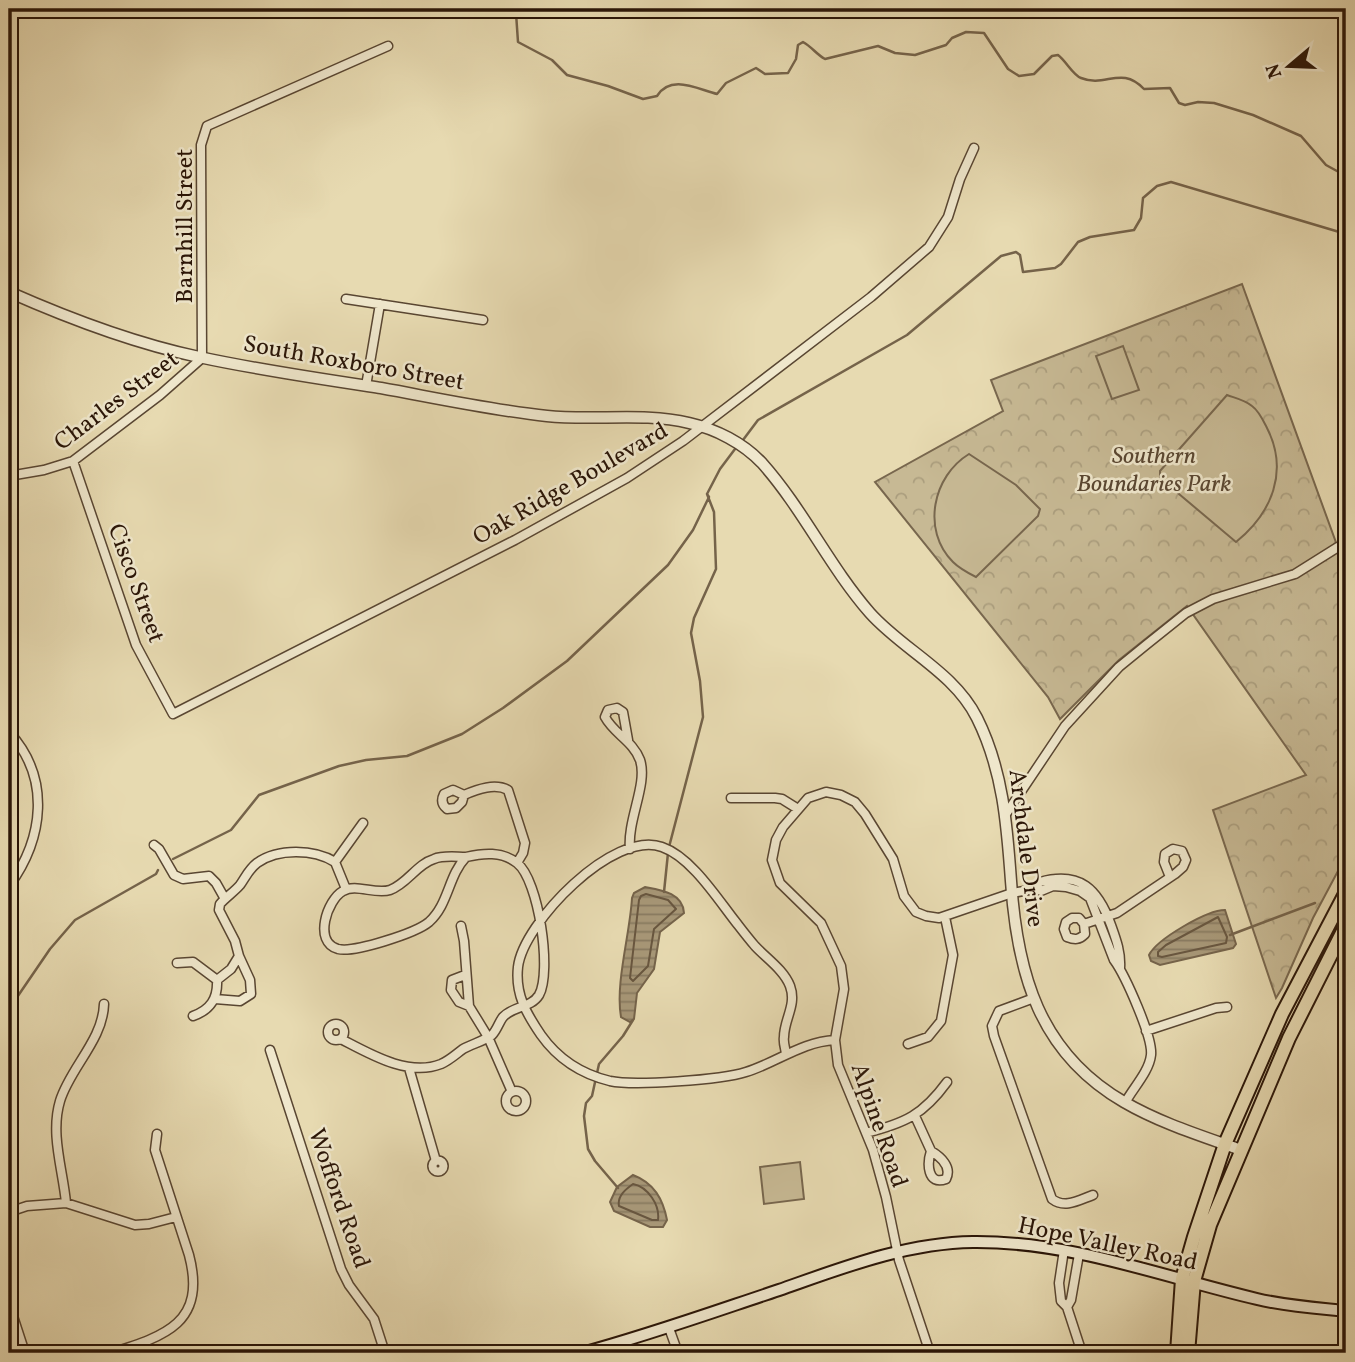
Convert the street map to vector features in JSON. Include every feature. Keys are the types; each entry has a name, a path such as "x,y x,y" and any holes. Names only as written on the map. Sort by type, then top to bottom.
{"main road":[{"path":"1177,1353 1194,1237 1225,1144 1282,1014 1346,892"},
{"path":"1188,1353 1188,1280 1289,1038 1346,925"},
{"name":"Hope Valley Road","path":"582,1353 669,1328 897,1251 926,1245 974,1242 1023,1244 1064,1251 1257,1299 1346,1311"}],"street":[{"name":"Barnhill Street","path":"202,358 201,145 207,126 388,46"},
{"name":"Oak Ridge Boulevard","path":"173,714 514,540 654,461 871,297 929,247 948,217 960,179 974,148"},
{"name":"South Roxboro Street","path":"9,292 118,335 202,358 552,416 669,420 702,426"},
{"path":"346,299 482,320"},
{"path":"366,386 380,304"},
{"name":"Charles Street","path":"9,476 52,469 73,461 160,395 202,358"},
{"name":"Archdale Drive","path":"702,426 737,443 762,463 870,613 961,694 977,717 993,754 1002,791 1018,942 1041,1018 1073,1062 1097,1084 1125,1103 1241,1150"},
{"name":"Cisco Street","path":"73,461 136,645 173,714"},
{"path":"1006,814 1065,726 1104,683 1146,645 1186,613 1212,599 1295,574 1338,547"},
{"path":"9,732 24,752 30,766 38,807 38,823 29,853 9,886"},
{"path":"628,740 640,759 642,774 629,832 630,849"},
{"path":"464,795 489,787 504,787 508,790 525,843 517,863"},
{"name":"Alpine Road","path":"930,1353 897,1251 880,1174 866,1133 840,1074 835,1040 844,989 843,973 821,923 783,887 773,867 772,854 776,840 798,808 813,795 826,792 841,795 855,802 865,814 893,859 904,896 911,907 926,916 945,917"},
{"path":"731,798 775,797 798,808"},
{"path":"335,862 363,823"},
{"path":"154,845 174,876 183,879 209,876 225,899"},
{"path":"786,1053 783,1035 790,1014 792,995 787,980 754,945 693,869 663,847 657,845 630,849 591,869 569,887 523,949 518,966 518,989 523,1006 544,1038 560,1057 586,1073 610,1081 641,1083 733,1075 811,1043 835,1040"},
{"path":"215,999 240,1001 251,994 250,980 239,956 236,941 219,910 220,904 239,886 254,865 268,857 301,852 320,855 335,862 346,889"},
{"path":"341,1039 409,1068 426,1068 441,1064 488,1037 509,1012 537,998 544,976 540,923 534,891 530,880 517,863 489,853 466,858 434,858 388,890 346,889 330,904 325,928 331,945 343,949 389,940 422,927 443,905 455,871 466,858"},
{"path":"1084,924 1117,913 1170,877"},
{"path":"908,1044 928,1037 941,1021 953,955 945,917 1012,892 1035,889 1041,891 1053,886 1080,891 1090,898 1104,918 1114,960 1120,968 1150,1045 1151,1056 1147,1067 1125,1103"},
{"path":"461,926 469,1006 488,1037 512,1092"},
{"path":"193,1016 209,1008 215,999 218,980 231,969 239,956"},
{"path":"177,963 193,962 218,980"},
{"path":"466,975 452,981 451,990 459,1002 469,1006"},
{"path":"1034,998 999,1012 992,1026 994,1036 1052,1199 1061,1205 1093,1195"},
{"path":"66,1203 56,1133 58,1108 65,1087 102,1023 104,1004"},
{"path":"1146,1031 1216,1008 1227,1007"},
{"name":"Wofford Road","path":"270,1050 341,1269 349,1285 374,1319 385,1353"},
{"path":"409,1068 436,1161"},
{"path":"866,1133 915,1116 934,1100 947,1082"},
{"path":"915,1116 932,1151"},
{"path":"111,1353 165,1334 176,1325 189,1304 193,1288 193,1269 155,1150 157,1134"},
{"path":"9,1212 27,1206 66,1203 135,1225 176,1217"},
{"path":"1064,1251 1059,1283 1061,1301 1067,1307 1082,1353"},
{"path":"1067,1307 1071,1300 1079,1254"},
{"path":"9,1304 25,1353"},
{"path":"669,1328 678,1353"}],"green space":[{"name":"Southern Boundaries Park","path":"1242,284 1346,570 1346,856 1313,918 1276,998 1213,810 1306,775 1187,606 1119,660 1060,719 1048,697 875,482 1003,411 991,380"},
{"path":"1123,346 1139,390 1112,399 1096,356"},
{"path":"1227,395 1246,402 1259,413 1273,444 1276,460 1273,490 1267,505 1249,531 1236,542 1160,478 1160,471"},
{"path":"969,454 1016,485 1040,509 1038,516 976,577 964,571 943,549 935,520 940,489 947,476"},
{"path":"800,1162 804,1199 764,1204 760,1167"}],"water":[{"path":"645,887 664,891 675,897 683,906 684,913 660,932 654,969 637,993 634,1019 630,1022 621,1017 621,974 632,898 634,893"},
{"path":"1225,910 1236,944 1233,948 1160,965 1151,961 1149,955 1154,948 1172,934 1195,920"},
{"path":"633,1175 647,1182 660,1199 667,1220 663,1227 650,1227 614,1211 610,1202 617,1187"}],"waterway":[{"path":"512,9 516,13 518,42 552,60 567,75 643,99 657,96 663,89 677,84 717,94 726,83 756,68 765,74 788,73 796,59 798,45 803,42 825,59 878,46 895,53 915,55 946,45 952,38 966,32 984,33 1008,69 1019,76 1034,74 1052,56 1058,55 1081,78 1098,81 1121,78 1136,82 1144,89 1170,88 1179,103 1214,103 1253,115 1301,136 1326,165 1346,176"},
{"path":"743,440 758,420 907,335 1001,256 1016,252 1020,255 1023,272 1055,268 1078,242 1090,237 1134,230 1141,218 1143,198 1157,186 1171,182 1346,234"},
{"path":"173,859 231,830 259,795 339,766 407,756 462,734 503,708 567,661 668,565 693,530 709,497 707,494 720,469 735,449"},
{"path":"669,847 703,717 700,681 691,633 694,618 716,569 714,512 707,494"},
{"path":"664,892 668,853"},
{"path":"9,1009 50,949 75,920 156,874 158,870"},
{"path":"1230,935 1315,903"},
{"path":"618,1188 588,1149 584,1116 586,1103 592,1096 599,1064 633,1020"}]}
